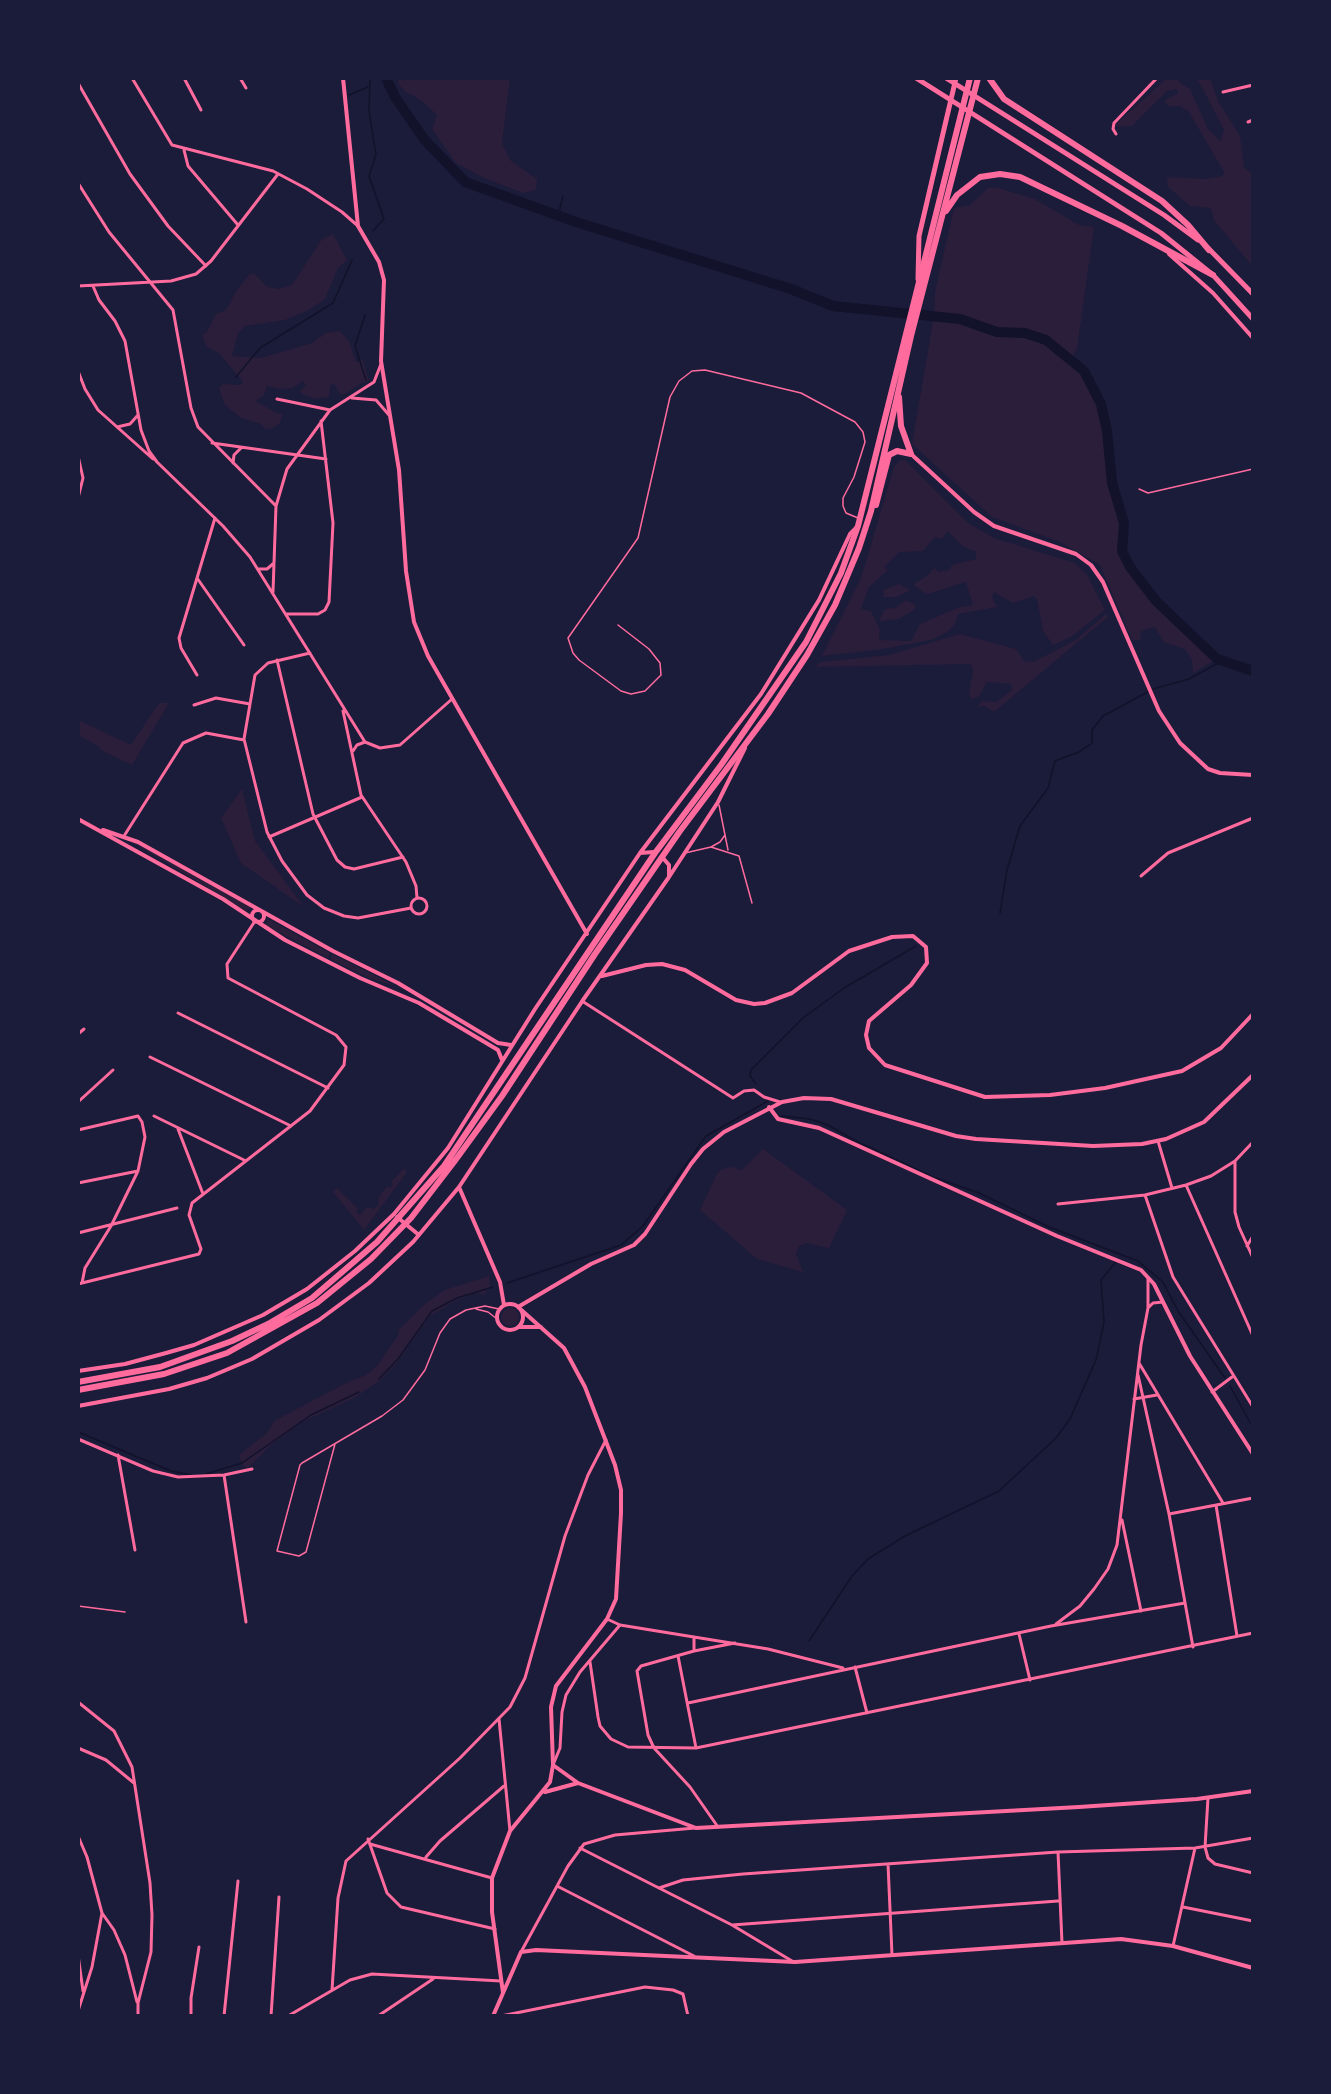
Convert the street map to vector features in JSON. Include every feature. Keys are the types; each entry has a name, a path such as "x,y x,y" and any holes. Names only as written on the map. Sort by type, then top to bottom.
{"highway":[{"path":"78,1382 160,1367 203,1353 268,1324 312,1298 350,1268 392,1227 444,1166 655,853 721,765 806,642 841,573 858,526 904,332 970,78"},
{"path":"858,550 871,511 911,336 978,78"},
{"path":"989,78 1004,99 1162,201 1180,216 1209,250"},
{"path":"941,223 952,201 968,185 987,175 1007,174 1032,181 1152,241 1213,275"},
{"path":"899,389 901,426 911,454"},
{"path":"78,1390 164,1374 251,1342 324,1298 371,1260 409,1220 495,1106 669,846 751,736 807,655 835,605 876,507 889,455 897,451 911,454"}],"main road":[{"path":"916,78 1154,228 1213,275 1253,319"},
{"path":"945,78 1164,215 1209,250 1253,294"},
{"path":"918,279 919,236 956,78"}],"street":[{"path":"132,78 168,141 184,150 237,160 278,174 342,212 358,226 383,273 381,361 399,470 406,571 414,622 423,648 587,934"},
{"path":"184,78 201,110"},
{"path":"240,78 246,88"},
{"path":"343,78 358,226"},
{"path":"1116,134 1113,129 1114,123 1157,78"},
{"path":"78,82 130,174 168,226 206,266"},
{"path":"1223,92 1253,85"},
{"path":"1248,122 1253,120"},
{"path":"184,150 188,166 238,225"},
{"path":"78,280 80,286 93,286 184,279 206,266 278,174"},
{"path":"78,183 112,237 151,282 175,316 192,415 201,432 276,506"},
{"path":"1152,241 1182,264 1213,293 1253,338"},
{"path":"93,286 99,300 115,321 125,340 143,438 157,462"},
{"path":"273,593 276,506 284,477 295,455 330,410 375,382 381,361"},
{"path":"78,371 93,403 115,427 157,462 215,518 257,569 365,742 380,748 400,745 452,699"},
{"path":"277,399 330,410"},
{"path":"350,399 376,400 390,416"},
{"path":"115,427 130,424 138,414"},
{"path":"287,614 318,614 325,610 329,602 333,538 321,421"},
{"path":"211,443 326,459"},
{"path":"234,465 234,455 242,448"},
{"path":"911,454 974,512 994,526 1076,554 1091,564 1104,582 1159,711 1180,743 1208,769 1253,777"},
{"path":"78,456 83,478 78,498"},
{"path":"197,675 181,648 179,638 215,518"},
{"path":"78,1371 125,1364 194,1344 263,1315 307,1289 355,1251 394,1214 448,1148 502,1060 640,853 761,694 816,606 850,534 858,526"},
{"path":"257,569 267,569 274,563"},
{"path":"197,578 244,645"},
{"path":"310,652 277,660 257,672 244,740 268,837 307,895 330,912 351,918 366,918 411,908 417,898 413,877 403,857 362,797 342,706"},
{"path":"277,660 314,817 337,860 345,867 358,869 403,857"},
{"path":"194,705 216,698 250,704"},
{"path":"124,836 183,743 206,733 244,740"},
{"path":"78,1406 129,1398 207,1378 280,1345 369,1283 419,1235 459,1187 582,1001 669,877 718,802 751,736"},
{"path":"352,753 357,745 365,742"},
{"path":"268,837 362,797"},
{"path":"1141,876 1173,850 1253,818"},
{"path":"78,819 212,892 255,921 315,956 426,1007 500,1051 502,1060"},
{"path":"88,824 124,836 434,1004 501,1044 513,1044"},
{"path":"640,853 654,852"},
{"path":"663,858 669,865 669,877"},
{"path":"411,908 419,915 426,910 426,902 417,898"},
{"path":"255,921 252,914 260,910"},
{"path":"80,1283 198,1255 201,1249 189,1212 192,1203 313,1109 347,1058 346,1047 340,1037 232,982 227,976 227,964 255,921 263,919 260,910"},
{"path":"601,977 646,965 662,964 685,970 736,1000 754,1004 765,1003 792,993 849,951 892,937 913,936 926,947 927,963 911,985 869,1021 866,1035 869,1048 885,1065 985,1097 1050,1095 1105,1088 1182,1071 1221,1048 1253,1014"},
{"path":"582,1001 733,1098 744,1091 754,1090 764,1097 782,1102"},
{"path":"426,1007 434,1004"},
{"path":"178,1013 328,1088"},
{"path":"78,1034 84,1029"},
{"path":"150,1056 291,1126"},
{"path":"78,1102 113,1070"},
{"path":"518,1307 591,1264 634,1245 645,1234 672,1196 696,1156 724,1132 782,1102 804,1098 831,1099 956,1136 1093,1146 1158,1142 1204,1122 1253,1075"},
{"path":"769,1107 778,1119 819,1128 1056,1236 1130,1264 1148,1276 1212,1392 1253,1454"},
{"path":"78,1130 138,1116 142,1122 145,1137 138,1171 111,1226 85,1268 80,1283"},
{"path":"154,1116 246,1161"},
{"path":"178,1127 203,1194"},
{"path":"1158,1142 1173,1189"},
{"path":"1058,1204 1145,1195 1186,1185 1211,1176 1234,1161 1253,1143"},
{"path":"1234,1161 1235,1212 1253,1258"},
{"path":"78,1183 138,1171"},
{"path":"1186,1185 1253,1336"},
{"path":"459,1187 500,1282 504,1305"},
{"path":"1145,1195 1173,1277 1253,1407"},
{"path":"78,1233 177,1208"},
{"path":"394,1214 401,1216 419,1235"},
{"path":"1247,1246 1253,1236"},
{"path":"1052,1626 1080,1606 1108,1569 1117,1545 1134,1399 1148,1308 1148,1276"},
{"path":"1148,1308 1153,1303 1163,1302"},
{"path":"544,1328 532,1325 506,1329 497,1319 499,1309 504,1305 518,1307 544,1328 567,1352 589,1394 606,1439 619,1478 621,1500 618,1593 608,1619 556,1686 550,1714 554,1765 578,1783 696,1828"},
{"path":"516,1328 523,1316 518,1307"},
{"path":"1139,1363 1223,1503"},
{"path":"1138,1373 1169,1514 1193,1647"},
{"path":"1212,1392 1233,1377"},
{"path":"1134,1399 1157,1395"},
{"path":"78,1439 165,1474 191,1478 224,1475 252,1469"},
{"path":"332,1990 338,1898 346,1861 510,1707 525,1678 565,1536 588,1475 606,1439"},
{"path":"118,1455 135,1550"},
{"path":"224,1475 246,1622"},
{"path":"1169,1514 1253,1498"},
{"path":"1216,1505 1237,1637"},
{"path":"1121,1516 1141,1611"},
{"path":"688,1703 844,1668 1052,1626 1185,1603"},
{"path":"608,1619 620,1625 735,1643 844,1668"},
{"path":"503,1993 495,1929 492,1878 514,1824 544,1792 550,1782 560,1748 562,1712 566,1695 620,1625"},
{"path":"590,1662 598,1717 611,1739 628,1747 696,1748 1253,1633"},
{"path":"1019,1634 1030,1680"},
{"path":"694,1638 694,1651"},
{"path":"718,1827 690,1787 654,1748 648,1735 637,1671 641,1666 694,1651 735,1643"},
{"path":"678,1656 696,1748"},
{"path":"855,1667 867,1713"},
{"path":"78,1702 114,1731 127,1755 134,1783 150,1883 152,1915 151,1952 138,2003 138,2016"},
{"path":"499,1719 510,1831"},
{"path":"78,1748 106,1760 134,1783"},
{"path":"544,1792 578,1783"},
{"path":"426,1857 440,1841 504,1786"},
{"path":"493,2016 521,1952 580,1848 602,1837 696,1828 1208,1798 1253,1791"},
{"path":"1208,1798 1205,1847 1208,1858 1215,1864 1253,1874"},
{"path":"78,1836 87,1857 102,1913 114,1930 125,1955 138,2003"},
{"path":"658,1888 683,1880 1058,1852 1195,1848 1253,1838"},
{"path":"368,1839 387,1893 401,1907 495,1929"},
{"path":"370,1844 426,1857 492,1878"},
{"path":"580,1848 732,1925 795,1962"},
{"path":"1173,1946 1195,1848"},
{"path":"1058,1852 1058,1901 1062,1943"},
{"path":"888,1864 892,1956"},
{"path":"224,2016 238,1881"},
{"path":"557,1886 699,1959"},
{"path":"271,2016 279,1897"},
{"path":"732,1925 1058,1901"},
{"path":"1183,1907 1253,1921"},
{"path":"78,2011 92,1967 102,1913"},
{"path":"521,1952 560,1950 699,1959 795,1962 1121,1939 1173,1946 1253,1968"},
{"path":"191,2016 191,1998 199,1947"},
{"path":"78,1955 83,1994"},
{"path":"288,2016 332,1990 372,1974 502,1981"},
{"path":"378,2016 435,1978"},
{"path":"501,2016 633,1988 673,1990 683,1994 688,2016"}],"lane":[{"path":"618,625 649,649 660,663 661,675 645,692 631,694 621,691 579,660 573,653 568,638 638,538 670,397 679,381 692,371 705,370 801,393 855,422 863,432 865,442 855,477 843,498 843,506 846,513 860,518"},
{"path":"1139,489 1148,493 1253,469"},
{"path":"718,802 729,851"},
{"path":"711,848 726,834"},
{"path":"684,853 711,848 729,851 739,856 752,903"},
{"path":"335,1444 306,1552 299,1556 277,1551 298,1467 335,1444 382,1416 403,1400 425,1370 443,1328 455,1315 488,1306 499,1309"},
{"path":"472,1309 484,1310 497,1319"},
{"path":"78,1606 124,1612"}],"shaded area":[{"path":"398,78 510,78 502,144 511,161 537,179 536,190 523,193 484,178 456,163 432,129 437,115 422,101 406,92 399,85"},
{"path":"1167,78 1177,78 1180,83 1190,89 1208,129 1220,141 1224,130 1197,78 1210,78 1218,101 1240,136 1244,168 1253,174 1253,267 1214,220 1211,208 1190,206 1168,187 1167,179 1171,177 1206,179 1223,176 1224,172 1189,112 1180,106 1169,106 1164,101 1178,93 1177,89 1167,91 1132,126 1118,127 1116,124"},
{"path":"988,188 998,188 1035,199 1079,225 1094,227 1077,349 1071,359 1084,371 1102,408 1112,483 1118,498 1125,532 1123,556 1156,600 1217,659 1193,673 1192,660 1185,649 1164,642 1155,627 1141,631 1140,640 1132,640 1100,565 1060,542 992,517 912,444 934,316 935,292 954,208 970,205"},
{"path":"333,234 347,260 338,268 325,299 307,311 285,320 245,326 238,333 232,356 261,358 312,343 326,333 340,331 349,341 356,362 362,358 369,381 345,394 340,394 335,385 331,384 329,397 316,399 301,394 300,391 306,385 303,381 292,388 280,389 267,386 264,395 256,401 276,413 283,414 279,424 271,429 264,428 261,424 241,418 225,405 219,388 223,384 241,385 243,382 219,353 207,347 202,335 207,332 216,314 226,310 249,275 254,273 267,287 279,289 292,285 322,239"},
{"path":"900,460 905,460 968,523 994,538 1075,563 1087,575 1105,610 1071,637 1053,645 1043,631 1037,599 1034,596 1013,603 994,592 992,597 997,607 958,614 956,622 949,631 931,640 883,649 822,656 861,578 894,467","holes":["948,531 962,546 976,552 976,559 952,565 949,570 939,572 934,568 913,585 927,594 966,582 973,605 960,607 920,624 911,641 879,640 880,630 871,611 861,609 869,587 888,570 884,567 900,552 923,551 935,537 942,539"]},
{"path":"899,584 911,590 896,597 883,597 884,590"},
{"path":"906,600 915,605 915,609 899,619 879,621 885,609 895,608"},
{"path":"1106,614 1108,617 994,712 984,706 976,707 983,701 996,702 1012,690 1011,684 987,682 979,696 972,699 969,695 973,671 971,664 814,667 821,662 889,655 960,634 1016,649 1024,661 1033,662 1076,640"},
{"path":"159,703 169,703 132,765 99,749 100,747 80,736 78,738 78,720 131,745"},
{"path":"242,789 255,841 304,907 241,863 221,818"},
{"path":"125,838 143,847 252,907 246,911"},
{"path":"268,919 330,953 328,958 265,925"},
{"path":"332,954 396,986 371,979 330,959"},
{"path":"763,1149 847,1210 829,1248 806,1243 799,1246 796,1254 803,1272 757,1259 700,1210 717,1174 722,1169 733,1167 742,1170"},
{"path":"404,1168 407,1172 364,1230 333,1192 337,1188 358,1209 356,1211 360,1215 367,1207 373,1209 378,1206 379,1197 387,1186 390,1188 393,1185 391,1182"},
{"path":"489,1276 490,1286 484,1295 476,1293 457,1300 430,1316 397,1363 379,1381 354,1398 304,1421 272,1444 248,1468 243,1466 239,1455 267,1433 274,1421 366,1375 377,1366 399,1334 398,1331 426,1303 445,1290"},
{"path":"510,1308 516,1311 519,1317 516,1323 510,1326 504,1323 501,1317 504,1311"}],"waterway":[{"path":"370,78 369,111 376,155 369,176 384,219 373,231"},
{"path":"386,78 395,97 424,139 465,182 576,222 791,289 833,306 960,319 997,332 1025,333 1046,340 1084,371 1101,404 1107,431 1112,483 1124,523 1122,551 1130,567 1156,601 1217,659 1253,671"},
{"path":"349,95 368,87"},
{"path":"558,216 563,196"},
{"path":"236,377 260,348 333,303 352,260"},
{"path":"365,315 355,346 366,380"},
{"path":"1000,913 1007,870 1020,826 1048,788 1055,761 1079,752 1092,743 1092,730 1103,716 1153,689 1189,679 1220,662"},
{"path":"756,1084 750,1076 751,1070 803,1018 844,988 916,946"},
{"path":"507,1283 621,1245 643,1226 706,1136 768,1101"},
{"path":"781,1116 810,1119 828,1125 854,1140 933,1177 979,1193 1049,1227 1138,1261 1163,1282 1178,1311 1225,1378"},
{"path":"809,1641 852,1576 868,1559 905,1536 999,1491 1056,1438 1070,1419 1096,1360 1104,1322 1101,1280 1116,1262"},
{"path":"379,1379 398,1359 432,1311 457,1298 493,1287"},
{"path":"1230,1386 1253,1428"},
{"path":"206,1474 242,1463 311,1415 359,1392"},
{"path":"78,1432 171,1471 192,1475"}]}
